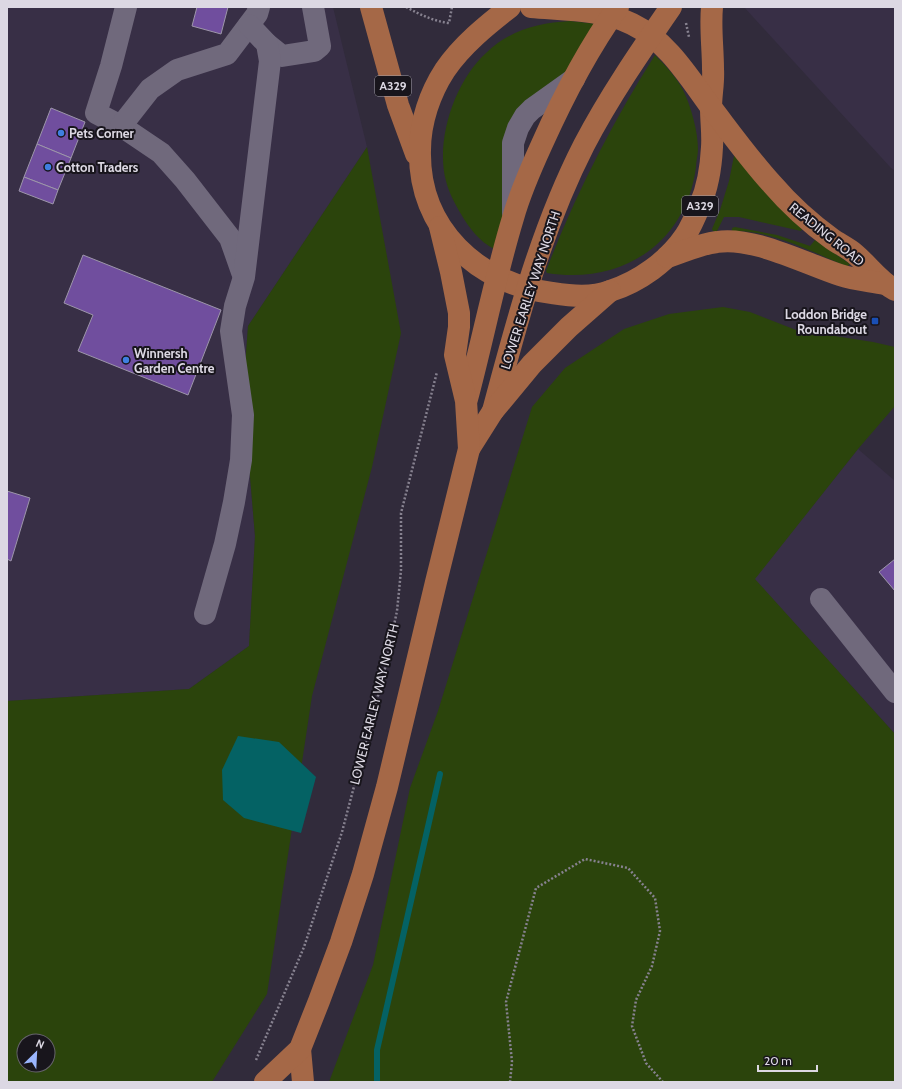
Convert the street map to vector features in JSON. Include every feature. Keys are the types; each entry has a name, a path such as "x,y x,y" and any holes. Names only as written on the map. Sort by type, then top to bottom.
{"main road":[{"name":"A329","path":"371,7 398,105 420,163"},
{"name":"A329","path":"510,7 481,30 446,69 434,90 422,126 420,163 427,199 440,227 461,252 476,264 496,276 527,289 575,296 610,292 652,270 667,257 685,236 698,209 707,185 712,146 711,106"},
{"name":"READING ROAD","path":"531,7 592,12 615,12 651,36 671,54 757,167 784,198 814,225 854,253 890,287"},
{"path":"711,106 714,71 711,36 712,7"},
{"name":"LOWER EARLEY WAY NORTH","path":"466,400 477,363 496,276 513,216 536,157 552,122 574,79 615,12"},
{"name":"LOWER EARLEY WAY NORTH","path":"493,411 527,289 560,196 584,145 612,95 651,36 678,14"},
{"name":"LOWER EARLEY WAY NORTH","path":"266,1082 300,1049 341,942 365,867 387,787 469,449 466,400 455,356 459,327 459,313 440,227"},
{"name":"READING ROAD","path":"667,257 717,242 737,242 791,256 842,276 890,287"},
{"name":"LOWER EARLEY WAY NORTH","path":"469,449 493,411 542,352 610,292"},
{"name":"LOWER EARLEY WAY NORTH","path":"300,1049 303,1082"}],"lane":[{"path":"126,7 111,66 96,114 121,126 161,153 186,180 230,238 244,277"},
{"path":"267,44 282,56 314,52 320,46 313,7"},
{"path":"121,126 150,89 177,70 227,54 254,16 267,44 270,61 244,277 235,306 231,331 243,415 241,460 225,544 205,614"},
{"path":"821,599 895,692"}],"path":[{"path":"406,7 424,17 449,23 452,7"},
{"path":"678,14 690,42"},
{"name":"LOWER EARLEY WAY NORTH","path":"262,1046 304,948 308,931 342,832 384,673 397,612 401,570 401,513 438,368"},
{"path":"510,1082 512,1062 506,1002 536,888 585,858 628,868 655,898 660,931 652,966 636,1000 632,1026 646,1063 663,1082"}],"shaded area":[{"name":"Winnersh Garden Centre","path":"7,7 333,7 367,147 248,326 243,394 255,536 249,646 189,689 7,701"},
{"path":"744,7 895,7 895,171 891,168"},
{"path":"570,21 597,24 569,72 525,109 505,224 494,249 479,238 467,224 454,202 447,185 443,165 443,148 450,112 465,79 475,65 495,45 525,29"},
{"path":"655,55 683,90 691,111 697,135 698,149 696,167 690,194 679,218 664,238 646,253 624,265 600,272 574,275 547,273 546,271 557,243 595,160 609,133"},
{"path":"367,147 401,333 372,467 312,696 267,994 212,1082 7,1082 7,701 189,689 249,646 255,536 243,394 248,326"},
{"path":"737,155 802,229 801,231 739,217 724,217 717,231 713,231 712,229 729,181 734,156"},
{"path":"735,227 777,235 810,246 815,240 850,264 846,266 790,242 746,231 732,231 732,228"},
{"path":"723,307 750,312 796,330 873,342 895,347 895,406 858,449 755,579 895,734 895,1082 329,1082 373,965 410,788 438,711 532,407 565,368 624,329 669,314"},
{"path":"858,449 895,481 895,734 754,579"},
{"path":"238,736 279,742 316,777 301,833 244,818 223,800 222,770"}],"building":[{"path":"197,7 228,7 221,34 192,26"},
{"name":"Pets Corner","path":"51,108 85,122 71,158 37,144"},
{"name":"Cotton Traders","path":"37,144 71,158 58,190 24,177"},
{"path":"24,177 58,190 53,204 19,191"},
{"path":"83,255 221,310 188,395 78,351 93,315 64,303"},
{"path":"7,491 30,498 11,561 7,559"},
{"path":"895,559 895,591 879,572"}],"waterway":[{"path":"377,1082 377,1050 440,774"}],"place":[{"name":"Pets Corner","path":"61,133"},
{"name":"Cotton Traders","path":"48,167"},
{"name":"Loddon Bridge Roundabout","path":"875,321"},
{"name":"Winnersh Garden Centre","path":"126,360"}]}
